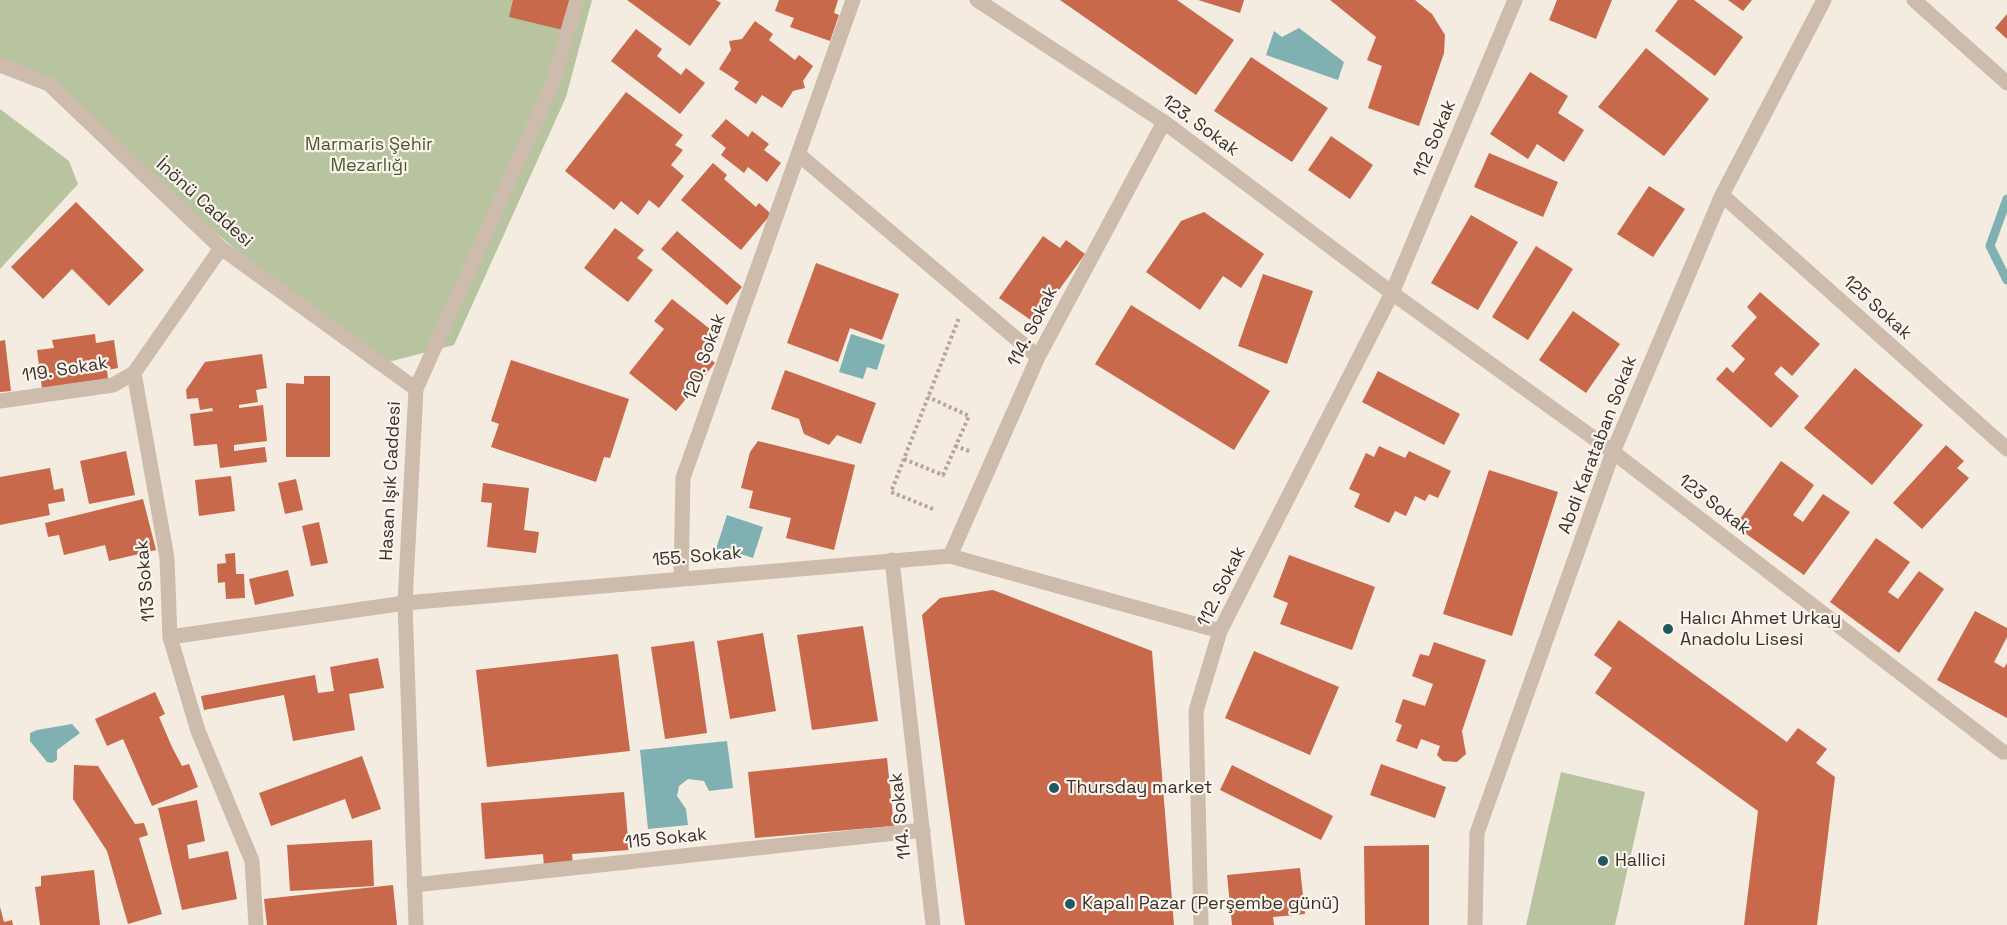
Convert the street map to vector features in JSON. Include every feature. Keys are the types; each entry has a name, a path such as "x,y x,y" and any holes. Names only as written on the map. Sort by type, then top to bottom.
{"street":[{"name":"Hasan Işık Caddesi","path":"416,925 405,603 416,389 552,85 577,0"},
{"name":"120. Sokak","path":"681,578 683,478 853,0"},
{"name":"123. Sokak","path":"977,0 1164,122 1392,293"},
{"name":"Abdi Karataban Sokak","path":"1475,925 1477,833 1613,452 1722,195 1824,0"},
{"path":"1914,0 2007,83"},
{"name":"112 Sokak","path":"1392,293 1510,3"},
{"name":"İnönü Caddesi","path":"0,65 49,84 221,248 416,389"},
{"name":"114. Sokak","path":"950,556 1038,357 1164,122"},
{"path":"798,154 1038,357"},
{"name":"125 Sokak","path":"1722,195 2007,449"},
{"path":"134,373 221,248"},
{"name":"123 Sokak","path":"1392,293 1613,452 2003,752 2007,752"},
{"name":"112. Sokak","path":"1201,925 1196,711 1221,631 1392,293"},
{"name":"119. Sokak","path":"0,401 113,385 134,373"},
{"name":"113 Sokak","path":"134,373 167,558 170,637 198,731 252,861 256,925"},
{"name":"155. Sokak","path":"170,637 405,603 950,556 1221,631"},
{"name":"114. Sokak","path":"892,560 933,925"},
{"name":"115 Sokak","path":"414,885 923,830"}],"path":[{"path":"933,509 891,492 967,297"},
{"path":"904,459 943,475 969,416 928,398"}],"green space":[{"name":"Marmaris Şehir Mezarlığı","path":"0,0 592,0 566,97 454,345 388,362 236,250 39,79 0,62"},
{"path":"0,109 69,161 78,184 0,269"},
{"path":"1561,772 1645,792 1615,925 1526,925"}],"water":[{"path":"1299,28 1344,62 1338,80 1266,55 1274,31 1282,37"},
{"path":"851,334 885,345 877,370 867,367 863,379 839,372"},
{"path":"727,515 763,527 753,558 741,554 738,560 715,552"},
{"path":"72,724 80,733 57,750 57,760 52,763 47,762 30,741 30,733"},
{"path":"727,741 733,788 709,791 704,781 688,779 679,786 677,796 686,809 688,825 648,829 640,750"}],"building":[{"path":"513,0 570,0 563,30 509,17"},
{"path":"627,0 716,0 721,3 690,46"},
{"path":"779,0 838,0 834,13 839,15 830,41 790,27 794,18 775,11"},
{"path":"1060,0 1177,0 1234,40 1196,95"},
{"path":"1198,0 1244,0 1240,13"},
{"path":"1330,0 1415,0 1432,14 1445,35 1444,53 1419,126 1368,108 1382,66 1367,60 1376,37"},
{"path":"1557,0 1612,0 1596,39 1549,20"},
{"path":"1678,0 1694,0 1743,37 1715,76 1655,31"},
{"path":"1728,0 1752,0 1743,11"},
{"path":"2007,14 2007,39 1995,28"},
{"path":"755,21 773,34 769,40 795,60 799,55 813,66 803,81 805,88 793,91 782,108 762,95 756,104 734,89 739,82 719,69 731,50 729,41 742,39"},
{"path":"636,29 662,49 657,56 681,75 686,68 705,83 680,114 611,61"},
{"path":"1646,48 1709,99 1664,156 1598,107"},
{"path":"1251,57 1328,108 1292,162 1214,111"},
{"path":"1530,72 1568,96 1558,113 1584,130 1564,162 1537,144 1528,159 1490,134"},
{"path":"626,92 683,135 675,145 683,150 671,165 684,176 659,208 649,200 638,215 621,201 614,210 565,171"},
{"path":"726,119 748,137 752,131 769,144 764,150 781,163 767,182 748,167 744,173 721,155 726,148 711,136"},
{"path":"1331,136 1373,165 1350,199 1308,170"},
{"path":"1489,153 1558,182 1543,217 1474,187"},
{"path":"713,163 727,175 724,179 756,207 759,203 771,214 741,250 681,200"},
{"path":"1649,186 1685,209 1653,257 1617,234"},
{"path":"76,202 144,270 109,306 72,269 43,299 11,267"},
{"path":"1204,212 1264,254 1241,288 1223,276 1200,310 1146,272 1181,221"},
{"path":"1471,215 1518,242 1478,310 1431,283"},
{"path":"615,228 644,250 637,258 653,270 628,302 584,268"},
{"path":"677,231 742,287 727,305 661,249"},
{"path":"1043,236 1060,248 1066,240 1085,254 1035,323 999,298"},
{"path":"1536,246 1573,269 1528,340 1492,317"},
{"path":"816,263 899,294 882,340 850,328 838,362 787,343"},
{"path":"1263,274 1313,291 1287,364 1238,346"},
{"path":"1760,292 1820,344 1792,376 1781,366 1774,374 1799,396 1771,428 1716,379 1727,367 1733,373 1745,359 1731,346 1757,317 1747,307"},
{"path":"672,299 720,337 706,355 715,363 676,411 629,373 664,329 654,321"},
{"path":"1131,305 1270,391 1234,450 1095,364"},
{"path":"1573,311 1620,344 1586,393 1539,360"},
{"path":"95,334 96,343 114,340 118,368 107,370 108,379 42,388 37,350 54,348 52,340"},
{"path":"5,340 11,391 0,392 0,341"},
{"path":"262,354 267,388 256,390 258,402 239,405 239,408 263,405 267,441 234,445 234,451 265,447 267,462 220,468 217,444 194,446 190,414 213,411 212,408 200,410 198,398 187,399 186,390 205,362"},
{"path":"511,360 629,399 610,458 604,457 596,482 491,447 499,424 491,421"},
{"path":"1855,368 1923,425 1872,485 1804,428"},
{"path":"785,370 876,403 861,444 837,435 829,445 804,434 799,419 771,409"},
{"path":"1378,371 1460,414 1444,445 1362,402"},
{"path":"304,376 330,376 330,457 286,457 286,383 304,384"},
{"path":"758,441 855,465 834,550 786,538 791,518 749,508 753,491 741,488 750,452"},
{"path":"1946,445 1964,461 1957,468 1969,478 1922,529 1893,503"},
{"path":"1379,446 1405,458 1409,451 1451,471 1438,498 1429,494 1425,501 1415,496 1406,516 1395,511 1389,523 1354,507 1360,494 1349,489 1366,453 1374,457"},
{"path":"126,451 135,495 89,504 80,461"},
{"path":"1781,461 1814,485 1793,515 1803,522 1823,494 1850,512 1804,575 1735,526"},
{"path":"50,468 54,490 63,488 65,501 48,504 50,515 0,525 0,477"},
{"path":"1489,470 1558,492 1512,636 1443,614"},
{"path":"231,476 235,511 199,516 195,480"},
{"path":"296,479 303,510 285,514 278,483"},
{"path":"483,483 529,488 524,530 539,532 536,553 487,547 492,503 481,502"},
{"path":"143,499 156,550 109,561 105,545 64,555 59,535 48,537 45,523"},
{"path":"319,522 328,563 311,566 302,526"},
{"path":"1876,538 1910,562 1888,592 1898,599 1919,571 1944,589 1899,653 1830,602"},
{"path":"235,553 236,574 244,574 245,598 226,599 225,582 218,583 217,564 226,563 225,554"},
{"path":"1289,555 1375,587 1352,650 1280,624 1288,603 1273,597"},
{"path":"288,570 294,596 255,605 249,579"},
{"name":"Thursday market","path":"993,590 1152,651 1174,925 965,925 922,615 940,598"},
{"path":"1975,611 2007,628 2007,637 1994,662 2004,668 2007,663 2007,718 1937,680"},
{"path":"1619,620 1787,742 1798,728 1827,749 1816,763 1835,777 1817,925 1744,925 1758,811 1595,693 1612,668 1594,655"},
{"path":"863,626 878,721 812,730 797,635"},
{"path":"763,633 776,711 730,719 717,641"},
{"path":"694,641 707,733 665,739 651,647"},
{"path":"1434,642 1486,660 1462,731 1466,754 1457,762 1443,761 1437,755 1440,746 1421,739 1417,749 1396,741 1402,725 1395,722 1403,699 1425,706 1433,684 1412,676 1420,654 1429,656"},
{"path":"1254,651 1339,687 1310,755 1225,718"},
{"path":"618,654 630,751 487,767 476,670"},
{"path":"378,658 384,688 349,694 355,730 293,741 284,695 204,710 201,696 315,675 318,693 334,691 330,667"},
{"path":"155,692 165,714 159,717 172,747 182,766 189,764 198,787 152,806 123,739 107,746 95,719"},
{"path":"362,756 381,809 352,819 345,799 271,826 259,793"},
{"path":"887,758 894,826 755,838 748,772"},
{"path":"1381,764 1446,787 1435,818 1370,795"},
{"path":"74,765 98,766 135,824 144,823 148,835 139,838 162,914 128,924 107,851 73,799"},
{"path":"1232,765 1333,816 1321,840 1220,790"},
{"path":"624,792 629,850 572,854 573,865 544,867 543,854 485,859 481,803"},
{"path":"197,800 205,841 187,845 189,859 228,851 237,899 182,910 158,808"},
{"path":"372,840 374,886 290,891 287,845"},
{"path":"1429,845 1429,925 1365,925 1364,846"},
{"path":"1300,868 1305,914 1273,917 1274,925 1232,925 1227,875"},
{"path":"94,870 100,925 40,925 35,887 41,886 41,876"},
{"path":"393,885 397,925 267,925 264,899"},
{"path":"0,907 4,922 12,920 13,925 0,925"}],"waterway":[{"path":"2007,199 1990,246 2007,280"}],"place":[{"name":"Halıcı Ahmet Urkay Anadolu Lisesi","path":"1668,629"},
{"name":"Thursday market","path":"1054,788"},
{"name":"Hallici","path":"1603,861"},
{"name":"Kapalı Pazar (Perşembe günü)","path":"1070,904"}]}
